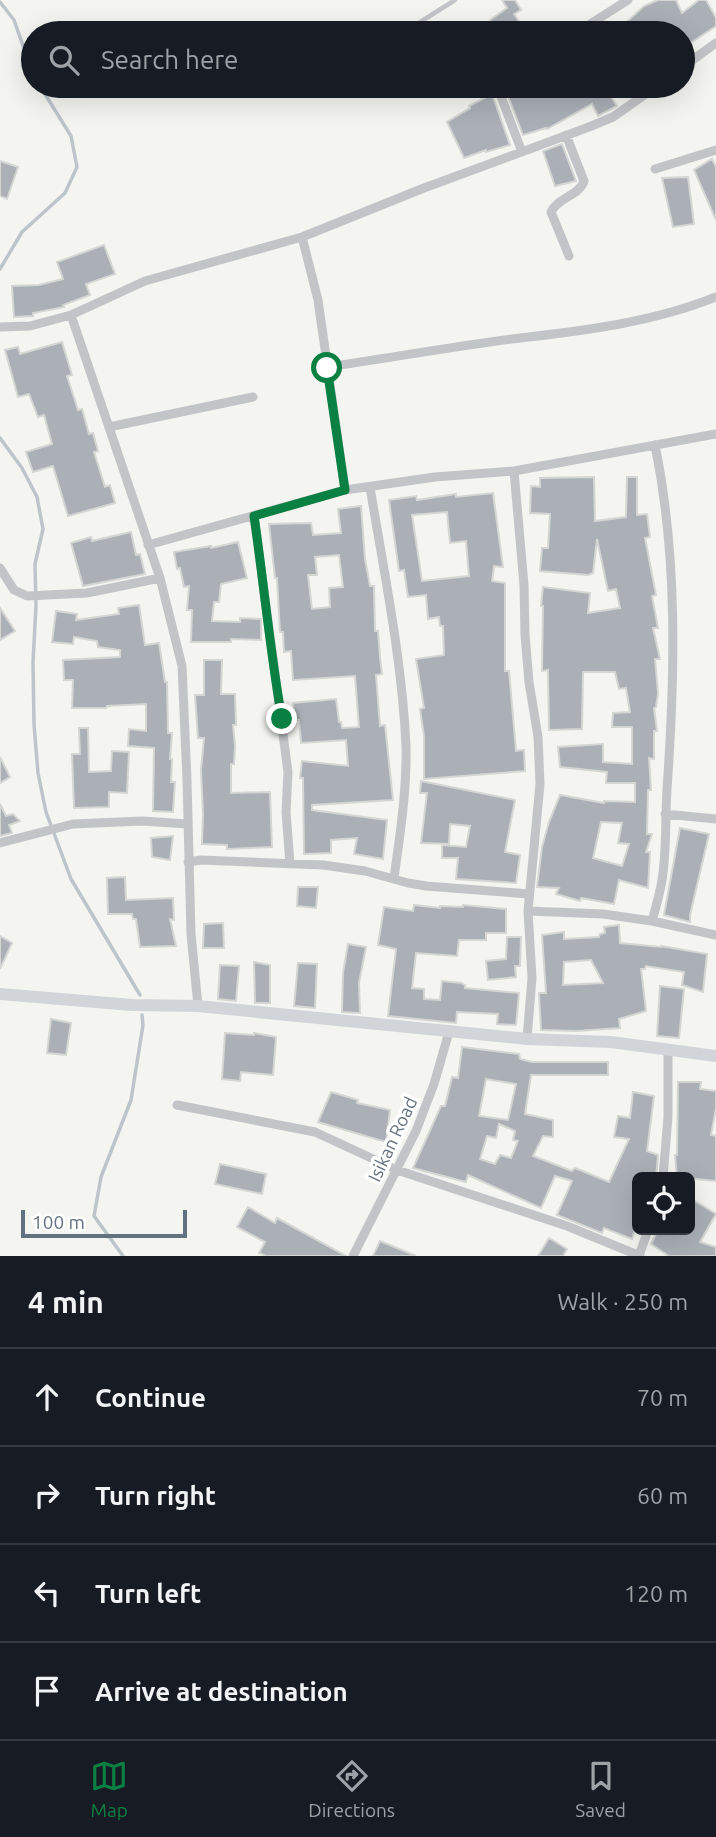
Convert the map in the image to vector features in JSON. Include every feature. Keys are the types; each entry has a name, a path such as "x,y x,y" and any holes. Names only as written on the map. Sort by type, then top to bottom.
{"street":[{"path":"595,21 628,0"},
{"path":"695,59 715,46"},
{"path":"502,98 522,152"},
{"path":"0,327 30,326 71,315 145,281 302,237 613,117 640,98"},
{"path":"566,135 584,181 582,187 556,204 551,212 569,256"},
{"path":"655,169 716,150"},
{"path":"302,237 318,300 345,490"},
{"path":"327,368 586,331 650,318 716,297"},
{"path":"71,315 160,578 182,666 191,934 198,1006"},
{"path":"109,427 253,397"},
{"path":"148,545 345,490 435,477 514,471 716,434"},
{"path":"652,921 662,880 674,626 668,519 654,445"},
{"path":"514,471 524,585 525,635 538,737 540,784 528,911 532,978 527,1039"},
{"path":"370,487 389,599 406,746 405,798 394,878"},
{"path":"254,516 288,772 286,811 290,864"},
{"path":"0,568 14,590 27,596 87,593 160,578"},
{"path":"665,814 716,819"},
{"path":"0,843 73,824 142,821 188,824"},
{"path":"188,862 201,860 290,864 365,871 426,886 529,894"},
{"path":"528,911 580,912 652,921 716,935"},
{"path":"0,994 132,1005 198,1006 527,1039 611,1042 716,1056"},
{"name":"Isikan Road","path":"353,1256 397,1170 434,1084 449,1032"},
{"path":"663,1172 668,1117 668,1049"},
{"path":"177,1105 315,1132 397,1170 567,1226 640,1256 647,1235"}],"lane":[{"path":"422,21 455,0"}],"building":[{"path":"502,0 515,0 521,10 514,14 519,21 491,21 490,20 507,8"},
{"path":"658,0 676,0 682,13 699,0 706,0 716,18 716,26 695,40 695,21 628,21 644,6"},
{"path":"484,98 493,98 510,145 464,158 447,122 470,108 469,106"},
{"path":"509,98 612,98 617,106 598,116 592,104 547,129 523,135"},
{"path":"562,144 576,181 555,186 543,151"},
{"path":"712,159 716,167 716,220 694,170"},
{"path":"0,161 18,167 7,199 0,196"},
{"path":"688,177 694,224 673,227 662,178"},
{"path":"104,245 115,274 86,284 90,295 63,305 64,307 33,313 33,316 14,317 12,286 39,285 63,279 57,262"},
{"path":"62,342 72,375 67,376 78,410 82,409 89,434 93,433 98,451 94,452 105,487 110,485 115,503 68,516 53,466 33,472 26,452 52,444 44,415 38,417 29,394 18,397 5,350 18,347 20,354"},
{"path":"594,477 595,521 626,517 627,477 637,477 637,515 647,514 650,537 645,538 656,595 652,596 658,628 653,628 660,659 655,659 658,693 654,708 657,731 654,731 654,759 649,758 651,790 648,790 647,834 652,834 646,852 650,852 648,888 619,880 614,904 581,898 580,901 556,894 559,888 537,887 542,847 560,795 604,803 635,802 635,783 606,783 607,772 560,767 558,747 603,744 603,762 632,764 632,727 612,727 613,713 630,712 626,688 619,689 615,672 583,672 582,729 549,730 548,670 542,671 543,587 590,593 588,613 620,608 616,589 608,591 597,539 593,573 588,575 540,571 542,548 548,548 550,514 530,513 531,486 540,487 540,478","holes":["601,822 622,823 618,843 629,844 622,866 593,858"]},
{"path":"493,493 503,567 494,566 492,581 505,583 505,671 509,671 516,751 524,750 525,771 424,779 424,736 420,709 424,708 416,659 444,655 443,626 440,626 439,617 428,619 426,595 408,597 404,570 399,571 389,500 416,496 417,500 456,494 456,497","holes":["447,512 450,543 466,541 469,576 422,581 412,515"]},
{"path":"361,506 365,559 370,586 374,586 375,631 378,631 382,674 376,675 380,726 385,725 393,800 312,805 312,810 387,820 383,859 354,854 357,838 331,840 331,853 304,854 303,778 300,778 302,761 348,766 346,740 301,743 299,720 295,720 293,703 336,699 342,728 359,727 355,676 293,680 291,651 284,652 283,632 280,632 277,578 269,524 311,523 313,535 341,533 338,509","holes":["339,555 343,587 329,588 330,607 312,609 308,575 317,575 315,557"]},
{"path":"131,532 136,555 140,554 145,574 83,586 71,543 91,537 92,541"},
{"path":"238,542 247,578 221,584 219,602 214,602 212,621 240,622 240,618 261,619 261,640 191,642 192,610 187,610 189,586 184,587 174,552"},
{"path":"139,605 145,645 159,643 167,682 168,733 172,733 171,782 175,782 173,812 153,811 154,748 128,746 129,729 146,731 146,704 72,708 73,680 64,680 63,660 120,657 120,650 98,647 97,641 74,637 73,644 52,642 56,611 77,614 76,620 119,614 118,608"},
{"path":"0,608 15,631 0,640"},
{"path":"204,660 222,660 221,694 235,694 236,725 233,725 235,746 234,764 231,764 231,793 270,792 272,847 227,849 227,845 202,844 201,770 204,738 198,738 195,695 204,695"},
{"path":"79,728 88,728 89,772 111,771 112,751 129,752 127,793 109,792 109,807 74,808 72,754 80,754"},
{"path":"0,757 10,777 0,783"},
{"path":"421,781 515,800 505,852 520,855 516,883 456,879 458,858 442,858 442,845 466,847 470,826 450,824 449,844 421,843 427,793 420,793"},
{"path":"0,804 6,816 13,814 20,821 9,825 12,833 0,836"},
{"path":"680,828 709,834 690,922 664,915"},
{"path":"173,836 170,860 152,857 151,838"},
{"path":"125,877 126,900 173,898 174,920 170,919 176,946 140,947 136,919 133,919 132,914 108,914 107,878"},
{"path":"298,887 318,887 316,908 297,906"},
{"path":"414,905 440,908 463,905 506,909 506,933 486,933 486,940 459,940 457,956 416,953 412,988 424,989 424,999 440,1000 442,981 461,983 465,988 519,993 516,1025 497,1024 498,1014 457,1012 456,1023 388,1016 396,949 378,945 384,907 413,911"},
{"path":"223,923 224,948 203,948 204,924"},
{"path":"619,925 620,943 661,946 707,954 703,992 682,985 684,972 646,966 641,969 646,1011 619,1019 620,1028 541,1030 539,993 546,993 542,935 564,932 564,939 599,937 605,933 604,927","holes":["591,960 603,983 563,985 564,962"]},
{"path":"0,936 12,943 0,969"},
{"path":"507,937 521,937 520,966 515,966 516,977 488,980 486,961 506,959"},
{"path":"348,944 366,947 359,983 360,1013 342,1012 343,973"},
{"path":"254,962 270,965 270,1003 255,1003"},
{"path":"298,963 317,964 315,1008 294,1006"},
{"path":"220,965 239,966 236,1001 218,999"},
{"path":"660,986 684,989 679,1038 657,1036"},
{"path":"51,1019 71,1023 66,1055 47,1053"},
{"path":"225,1033 254,1033 276,1037 273,1075 241,1072 240,1081 222,1079"},
{"path":"462,1047 519,1054 520,1059 532,1062 608,1062 608,1075 531,1075 525,1114 553,1120 553,1137 543,1136 533,1156 572,1171 575,1168 609,1182 629,1139 614,1137 618,1116 630,1118 633,1092 654,1096 647,1151 658,1155 656,1172 632,1172 632,1239 604,1228 602,1233 557,1215 572,1181 555,1176 541,1208 468,1175 466,1182 413,1168 441,1106 445,1106 452,1077 458,1078","holes":["486,1079 516,1084 508,1120 479,1116","499,1124 515,1131 513,1140 518,1141 511,1158 500,1155 495,1164 480,1159 487,1136 496,1138"]},
{"path":"678,1082 701,1082 700,1089 716,1091 711,1135 716,1136 716,1181 695,1179 695,1172 677,1172"},
{"path":"331,1092 358,1100 357,1103 390,1110 386,1142 318,1122"},
{"path":"220,1164 266,1174 262,1194 215,1184"},
{"path":"695,1201 716,1214 700,1242 716,1247 716,1256 669,1256 651,1244 656,1235 695,1235"},
{"path":"248,1207 275,1223 277,1218 346,1256 266,1256 259,1253 265,1242 237,1227"},
{"path":"549,1238 567,1249 563,1256 538,1256"},
{"path":"380,1241 416,1256 373,1256"}],"waterway":[{"path":"0,2 14,20 21,40"},
{"path":"0,269 22,232 65,193 77,167 71,136 47,98"},
{"path":"0,438 22,468 37,497 43,529 35,564 33,662 38,773 46,812 71,879 140,995"},
{"path":"123,1256 94,1216 101,1177 131,1100 143,1025 142,1015"}],"route":[{"path":"282,719 254,516 345,490 327,368"}]}
